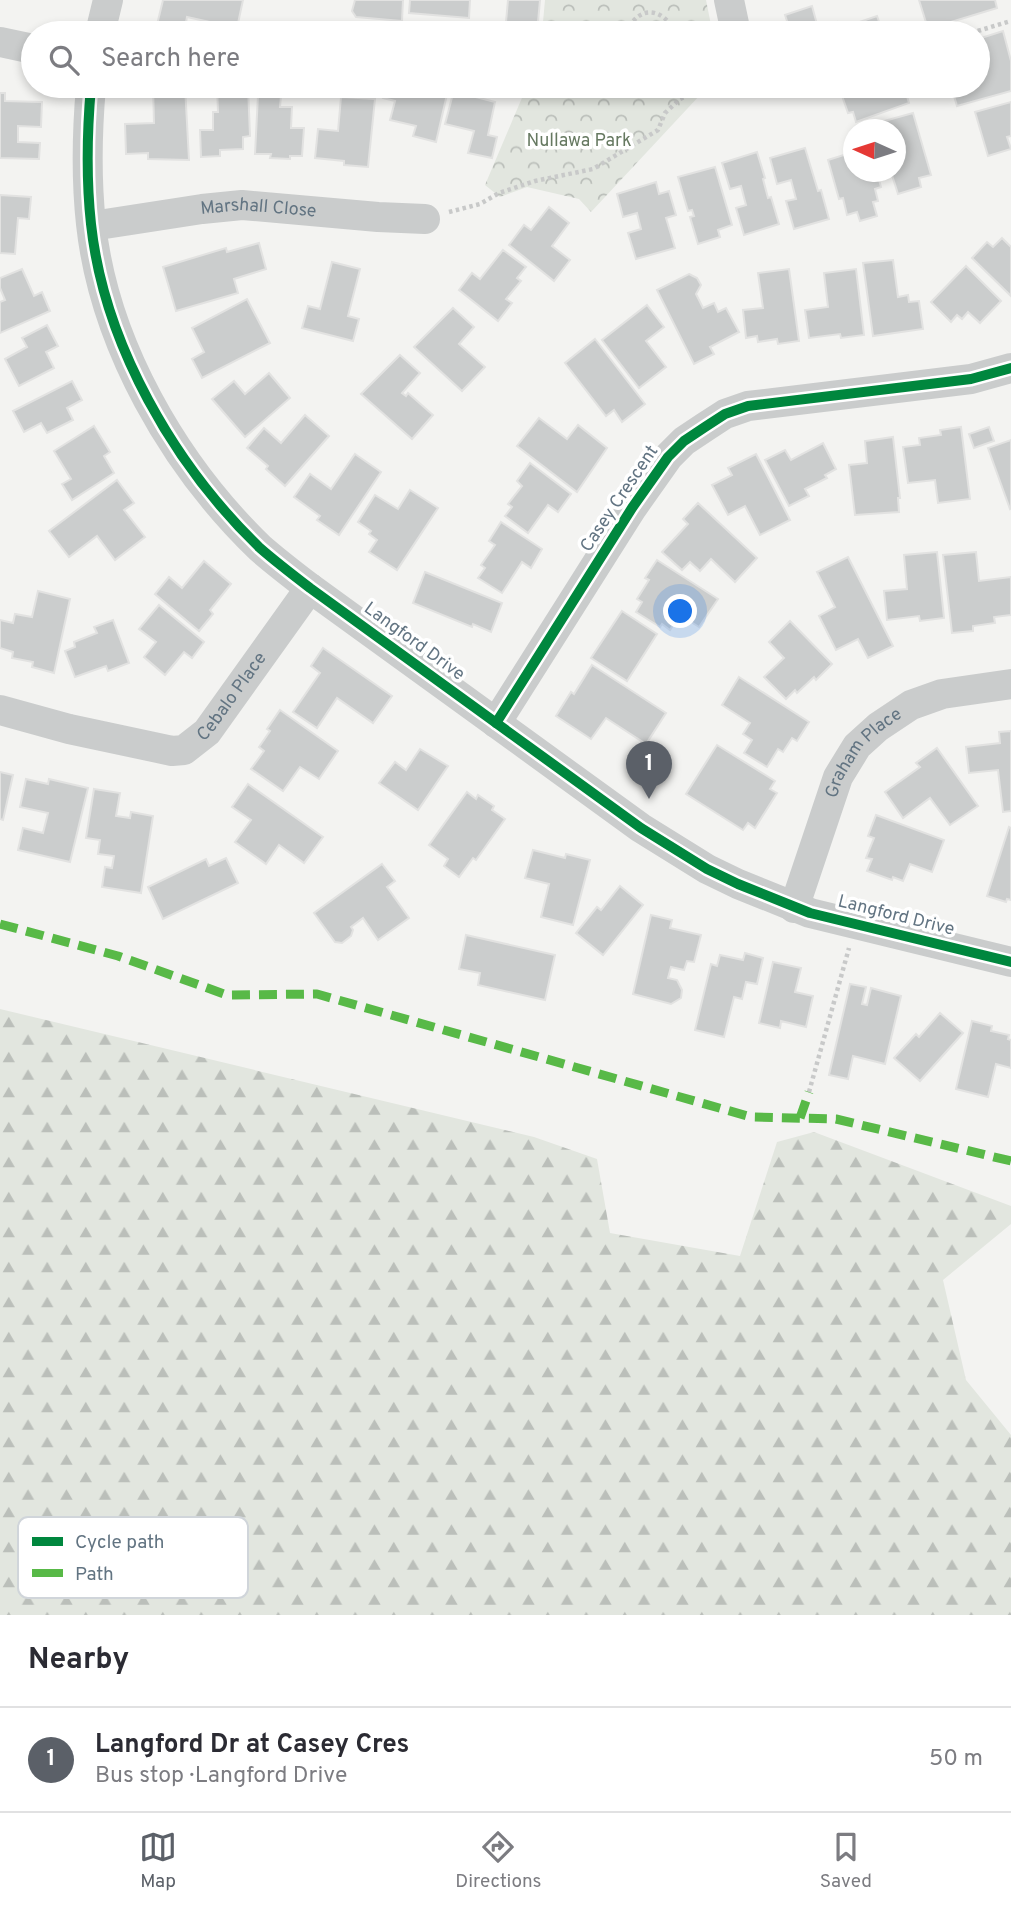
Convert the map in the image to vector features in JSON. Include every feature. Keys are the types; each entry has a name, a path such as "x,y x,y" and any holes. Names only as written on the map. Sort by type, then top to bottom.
{"street":[{"path":"103,21 108,0"},
{"path":"729,0 733,21"},
{"path":"0,42 21,46"},
{"name":"Langford Drive","path":"90,98 87,161 92,226 102,278 118,331 137,378 164,428 196,476 262,549 310,588 680,854 738,884 794,908 1011,962"},
{"name":"Marshall Close","path":"92,226 243,205 425,219"},
{"name":"Casey Crescent","path":"496,723 632,508 668,457 684,440 725,414 748,406 971,379 1011,368"},
{"name":"Cebalo Place","path":"0,710 150,748 184,750 207,732 310,588"},
{"name":"Graham Place","path":"794,908 838,777 857,747 878,727 911,705 942,694 1011,684"}],"path":[{"path":"633,21 649,11 659,13 666,21"},
{"path":"990,27 1011,21"},
{"path":"425,219 480,204 499,193 535,181 593,169 657,130 665,113 682,98"},
{"path":"809,1092 855,925"}],"green space":[{"path":"545,0 706,0 710,21 543,21"},
{"name":"Nullawa Park","path":"522,98 697,98 591,212 579,199 527,187 500,197 485,185"},
{"path":"0,1009 534,1137 597,1159 610,1233 740,1256 777,1142 814,1132 1011,1206 1011,1224 943,1280 966,1380 1011,1435 1011,1615 0,1615"}],"building":[{"path":"163,0 243,0 238,21 205,21 187,17 186,21 158,21"},
{"path":"355,0 403,0 402,21 356,17 352,11"},
{"path":"410,0 470,0 469,18 409,13"},
{"path":"508,0 540,0 538,21 506,21"},
{"path":"919,0 995,0 997,8 954,21 926,21"},
{"path":"812,6 816,21 787,21 785,15"},
{"path":"877,16 879,21 862,21"},
{"path":"1003,31 1011,61 1011,91 990,97 990,35"},
{"path":"0,93 5,93 5,101 42,102 41,127 18,126 18,142 40,143 39,159 0,158"},
{"path":"153,98 186,98 189,160 148,159 148,153 126,154 125,124 154,123"},
{"path":"217,98 248,98 250,136 243,137 243,149 220,150 220,156 201,157 200,130 213,130 213,112 218,112"},
{"path":"258,98 281,98 280,107 292,107 291,128 304,128 302,156 290,156 290,159 270,158 271,154 255,154"},
{"path":"341,98 375,99 368,167 315,158 318,129 338,131"},
{"path":"383,98 446,98 436,142 413,136 416,126 390,120 395,101"},
{"path":"452,98 480,98 495,102 488,135 497,137 492,158 468,153 474,131 445,124"},
{"path":"843,98 908,98 909,103 864,119 855,119 853,112 848,113"},
{"path":"955,98 986,98 957,106"},
{"path":"1011,102 1011,136 1007,137 1011,149 988,156 975,112"},
{"path":"913,113 931,175 919,178 921,187 898,194 894,182 906,182 906,119 892,119"},
{"path":"805,148 829,219 794,229 786,201 796,199 791,180 777,184 770,158"},
{"path":"757,152 768,198 771,197 779,224 744,235 736,208 746,205 741,186 730,189 722,163"},
{"path":"843,155 843,182 880,182 881,187 875,189 878,201 873,202 877,216 860,221 857,212 847,215 843,198 839,199 828,160"},
{"path":"715,167 732,225 718,230 720,237 698,244 690,217 694,216 692,210 688,211 678,177"},
{"path":"656,182 659,194 669,191 676,215 666,218 675,248 636,259 628,233 641,229 637,213 623,217 617,194"},
{"path":"0,195 31,197 29,219 18,218 15,254 0,253"},
{"path":"549,207 569,223 552,246 570,260 554,281 509,245 524,225 531,230"},
{"path":"1002,238 1011,247 1011,296 972,258 987,242 993,247"},
{"path":"259,243 266,269 234,279 238,293 176,311 163,267 226,248 227,252"},
{"path":"503,250 526,267 517,278 521,281 506,299 512,303 498,321 459,290 472,273 480,279"},
{"path":"893,260 898,297 908,295 909,302 919,301 923,329 873,336 863,263"},
{"path":"332,262 360,269 348,316 359,319 353,341 302,328 308,306 320,309"},
{"path":"966,266 1001,301 980,323 968,312 962,319 957,315 951,322 931,302"},
{"path":"22,269 34,296 42,292 50,311 0,333 0,302 5,300 0,288 0,278"},
{"path":"789,269 799,341 778,344 777,339 758,342 757,336 746,338 743,310 763,308 758,273"},
{"path":"856,269 864,335 841,338 840,334 809,338 805,310 828,307 824,273"},
{"path":"689,274 697,278 701,285 696,294 703,308 714,303 718,312 726,308 739,332 710,347 714,354 694,364 657,290"},
{"path":"247,299 270,343 202,378 192,359 204,352 192,328"},
{"path":"647,305 664,327 646,341 666,367 639,388 602,340"},
{"path":"453,308 474,327 459,344 485,367 462,391 414,347"},
{"path":"47,325 58,346 46,352 54,368 19,386 5,359 27,347 22,338"},
{"path":"595,339 645,404 622,422 614,410 606,416 565,363"},
{"path":"400,355 420,373 402,393 406,396 408,393 433,415 412,439 361,394"},
{"path":"269,373 290,398 245,437 212,399 234,381 245,394"},
{"path":"72,381 82,400 67,408 73,420 47,433 41,423 24,432 13,411"},
{"path":"305,415 329,436 285,486 266,469 268,466 247,448 264,428 281,443"},
{"path":"539,418 567,439 578,425 607,448 577,492 517,446"},
{"path":"94,426 110,452 104,456 114,473 72,500 62,484 71,479 54,451"},
{"path":"961,427 970,499 938,503 935,480 908,483 903,447 920,445 919,438 941,435 940,430"},
{"path":"989,427 994,441 974,448 969,434"},
{"path":"893,437 900,498 899,512 855,515 849,465 867,463 865,441"},
{"path":"1011,440 1011,508 1010,509 988,448"},
{"path":"823,443 836,469 825,475 827,478 805,489 809,496 789,506 765,460 785,450 791,460"},
{"path":"355,454 381,472 339,535 317,520 320,516 294,497 310,474 331,489"},
{"path":"756,454 790,520 760,535 745,506 728,515 712,485 732,475 728,468"},
{"path":"530,463 571,494 558,512 548,505 528,533 505,516 512,507 508,504 522,486 517,481"},
{"path":"117,480 134,503 124,510 145,537 115,560 97,536 69,557 49,531"},
{"path":"410,490 438,508 397,570 369,552 377,540 369,534 371,531 358,522 375,495 398,509"},
{"path":"698,503 757,558 735,582 711,559 700,571 690,562 682,570 662,552 688,524 683,519"},
{"path":"501,522 542,549 531,568 522,562 502,593 478,578 485,568 481,565 495,545 489,541"},
{"path":"937,552 944,618 920,621 919,616 887,620 884,591 907,589 904,555"},
{"path":"976,552 979,581 1011,577 1011,615 994,617 995,623 973,626 973,631 952,633 943,555"},
{"path":"848,557 893,646 868,658 858,639 836,650 819,616 835,607 817,572"},
{"path":"657,560 718,599 699,627 680,615 670,630 636,612 642,602 637,599 649,580 645,578"},
{"path":"204,561 231,584 210,610 213,614 199,631 155,594 169,577 182,588"},
{"path":"425,572 502,603 491,632 413,603"},
{"path":"38,591 70,599 54,673 32,667 33,662 12,658 13,652 0,648 0,620 13,623 15,614 32,617"},
{"path":"159,605 204,642 192,658 184,652 165,675 144,657 156,642 139,629"},
{"path":"622,611 657,634 627,681 591,658"},
{"path":"113,620 129,663 108,671 106,666 75,677 65,651 75,647 74,642 97,633 94,627"},
{"path":"790,621 832,664 816,680 814,677 786,699 764,677 784,658 769,642"},
{"path":"323,648 392,696 373,723 337,698 317,728 293,712 320,673 311,666"},
{"path":"592,665 666,713 646,744 606,718 591,739 556,716"},
{"path":"739,677 809,722 797,741 792,738 783,752 778,749 767,767 744,753 752,740 743,734 750,723 722,705"},
{"path":"280,710 338,751 319,779 300,767 283,791 251,769 264,751 259,747"},
{"path":"1011,731 1011,811 1003,812 998,770 969,773 966,747 1000,743 999,732"},
{"path":"717,745 775,781 770,789 777,793 755,828 748,823 743,830 686,794"},
{"path":"937,748 978,806 950,825 930,798 903,818 885,792 920,767 916,763"},
{"path":"420,749 448,766 418,810 379,783 395,762 406,770"},
{"path":"0,772 13,775 3,820 0,819"},
{"path":"26,779 48,784 49,779 88,788 70,862 18,850 23,828 43,833 48,813 20,807"},
{"path":"248,784 323,837 304,863 279,845 266,864 235,842 251,820 232,807"},
{"path":"94,789 120,793 116,816 130,818 131,812 153,816 141,893 102,887 105,867 112,868 114,856 98,854 100,840 86,838"},
{"path":"467,792 476,799 478,795 494,806 492,810 505,819 476,860 473,858 459,877 444,866 448,859 429,845"},
{"path":"876,815 944,840 932,872 910,864 903,881 867,871 872,859 866,858 874,838 868,836"},
{"path":"1009,827 1011,900 1007,899 1006,902 987,896"},
{"path":"533,850 565,858 566,854 590,860 573,925 541,917 549,884 525,878"},
{"path":"226,858 238,883 163,919 148,887 206,859 209,866"},
{"path":"382,864 395,881 387,887 409,918 378,940 363,918 351,927 351,936 342,943 335,942 314,913"},
{"path":"620,886 643,905 603,955 576,933 597,907 601,910"},
{"path":"651,915 672,920 670,928 701,935 694,962 687,961 684,970 671,967 668,978 677,980 682,990 681,998 671,1004 633,994"},
{"path":"466,935 555,955 545,1000 478,985 480,973 459,969"},
{"path":"745,953 763,958 757,984 746,982 742,999 734,997 724,1037 695,1030 711,964 717,966 720,955 743,960"},
{"path":"773,962 801,968 795,992 813,996 806,1027 781,1021 780,1028 759,1023"},
{"path":"850,984 866,987 862,1004 867,1005 871,988 901,996 885,1064 853,1056 848,1079 829,1075"},
{"path":"940,1013 963,1033 920,1081 894,1058 916,1034 919,1037"},
{"path":"972,1021 992,1026 991,1031 1009,1035 1008,1039 1011,1040 1011,1068 996,1064 988,1097 956,1089"}],"marked path":[{"path":"0,924 118,956 227,995 317,994 751,1117 836,1119 1011,1161"},
{"path":"800,1118 809,1092"}],"cycle path":[{"path":"90,98 89,207 98,269 111,314 148,400 172,441 199,479 260,548 310,588 641,828 707,869 810,913 1011,962"},
{"path":"496,723 632,508 668,457 684,441 725,414 748,406 971,379 1011,368"}],"place":[{"name":"Langford Dr at Casey Cres","path":"649,799"}]}
